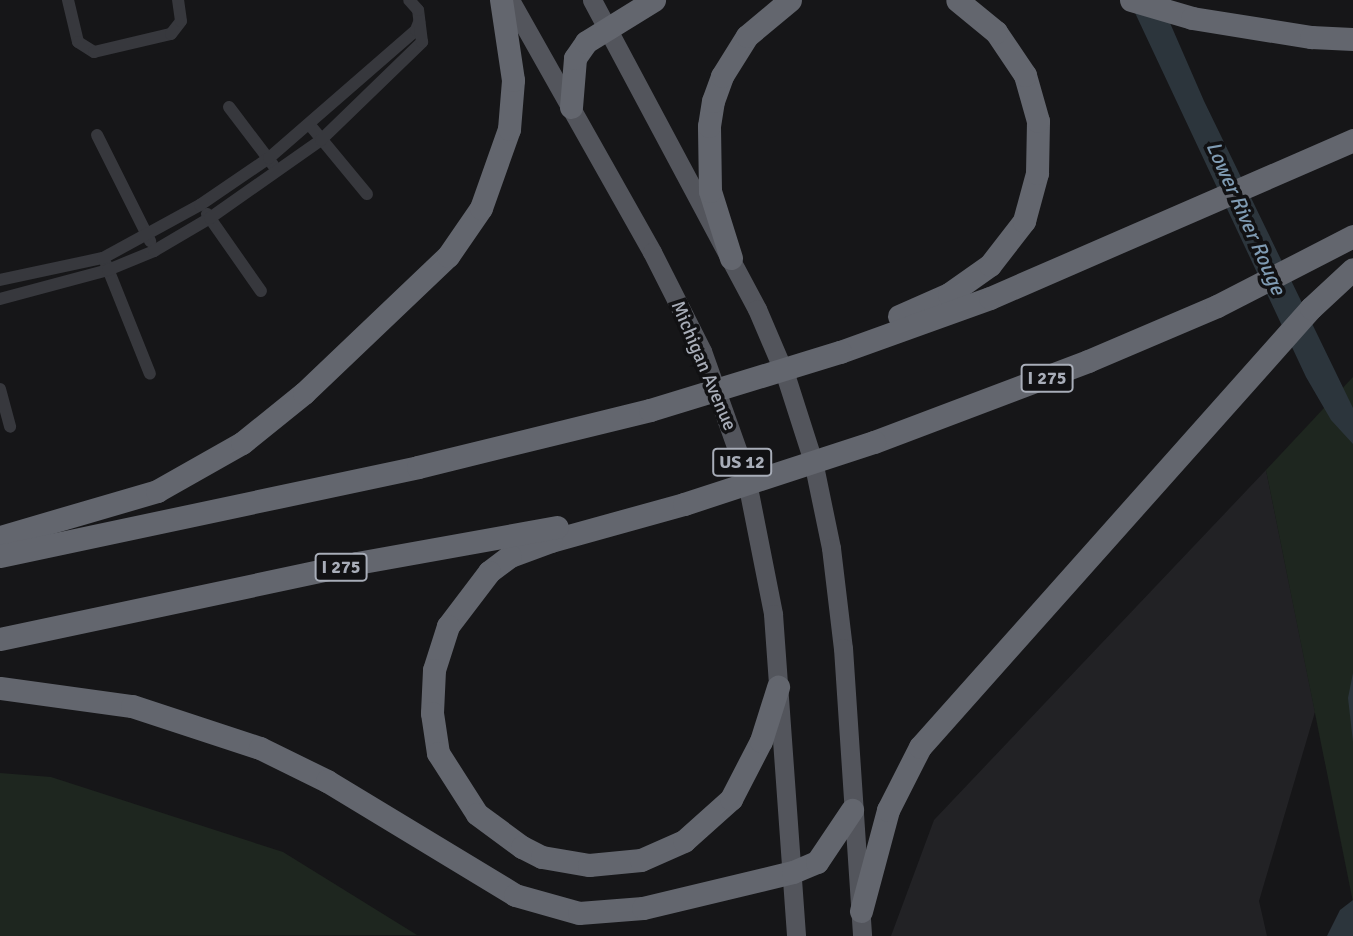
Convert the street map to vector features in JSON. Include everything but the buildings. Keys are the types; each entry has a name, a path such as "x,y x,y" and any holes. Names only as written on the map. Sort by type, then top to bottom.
{"highway":[{"path":"0,537 157,491 242,443 304,393 447,256 486,198 509,129 513,80 501,0"},
{"path":"571,107 575,58 586,42 606,27 654,0"},
{"path":"731,258 710,191 709,126 713,101 722,76 747,36 790,0"},
{"path":"846,350 894,318 949,294 990,265 1024,222 1040,147 1033,96 1013,52 996,32 957,0"},
{"path":"1131,0 1242,26 1353,39"},
{"path":"0,556 418,467 650,410 846,350 990,298 1173,222 1353,140"},
{"name":"I 275","path":"0,639 357,564 684,504 983,403 1217,306 1350,238"},
{"path":"861,911 888,810 920,747 1252,372 1353,269"},
{"path":"684,504 551,541 510,556 489,572 448,626 434,670 432,713 438,753 477,814 522,847 542,857 589,865 641,860 684,841 731,799 761,741 778,687"},
{"path":"0,688 132,706 260,748 327,781 471,871 537,905 579,913 622,912 793,872 817,862 852,810"}],"main road":[{"name":"Michigan Avenue","path":"510,0 652,252 720,397 759,531 773,614 796,936"},
{"path":"592,0 731,258 786,377 825,513 843,648 862,936"}],"street":[{"path":"68,0 78,42 84,49 94,52 175,30 181,21 178,0"},
{"path":"0,299 154,251 210,218 321,140 414,53 422,42 418,10 409,0"},
{"path":"0,280 106,264 269,158 416,30 420,21"},
{"path":"229,107 278,171"},
{"path":"309,124 367,194"},
{"path":"97,135 154,251"},
{"path":"200,205 261,292"},
{"path":"106,264 150,373"},
{"path":"0,389 10,427"}],"shaded area":[{"path":"1353,377 1353,902 1266,470"},
{"path":"1266,470 1315,712 1259,901 1267,936 891,936 934,820"},
{"path":"0,773 51,777 283,852 417,935 0,936"}],"water":[{"name":"Lower River Rouge","path":"1129,0 1160,0 1204,101 1353,408 1353,444 1331,420 1306,377"},
{"path":"1353,673 1353,742 1348,698"},
{"path":"1353,900 1353,936 1327,936 1340,910"}]}
